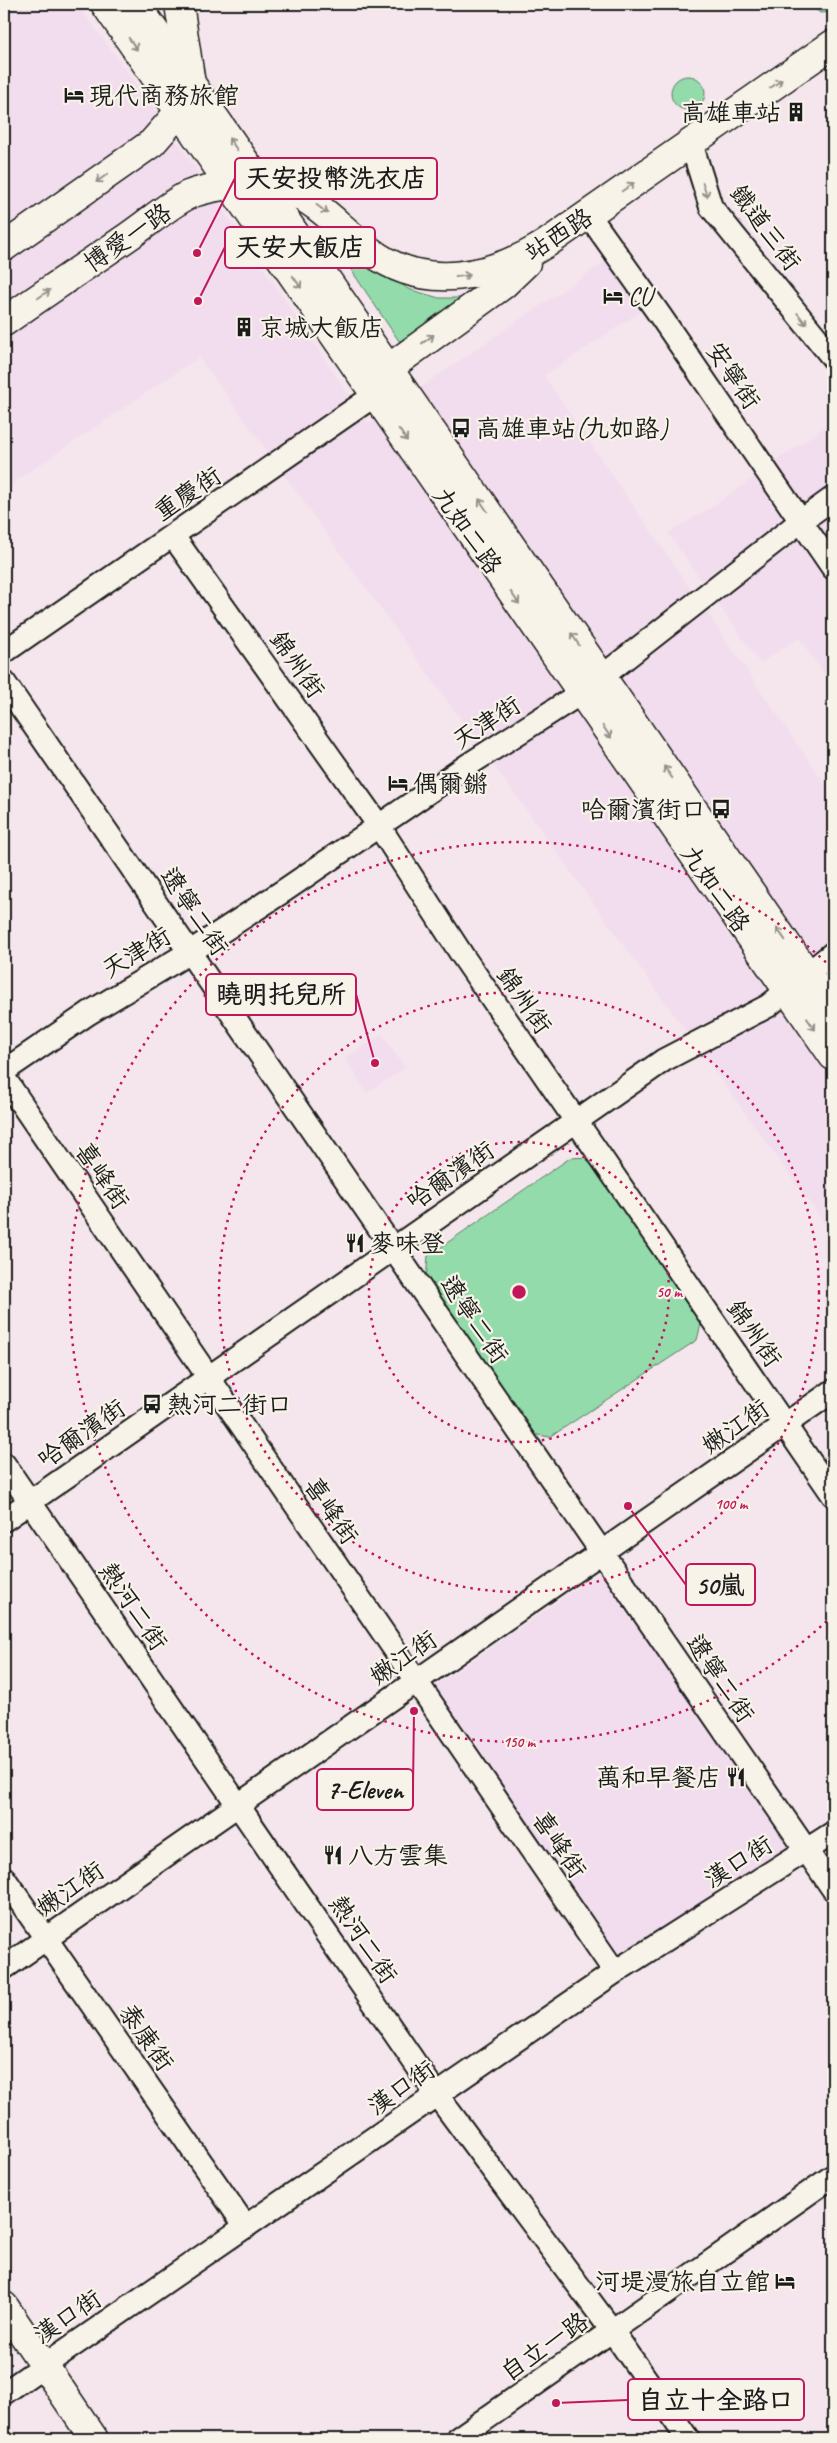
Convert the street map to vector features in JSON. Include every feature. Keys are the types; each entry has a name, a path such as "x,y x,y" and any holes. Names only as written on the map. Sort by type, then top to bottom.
{"street":[{"name":"九如二路","path":"105,4 376,395 591,685 809,974 833,1011"},
{"name":"九如二路","path":"136,4 388,368 787,991 833,1056"},
{"path":"4,247 142,150 166,130 179,112 191,84 179,4"},
{"name":"站西路","path":"262,184 284,189 306,198 327,212 383,260 415,273 451,278 472,275 511,263 547,243 833,44"},
{"name":"鐵道三街","path":"691,143 711,207 833,358"},
{"name":"博愛一路","path":"4,322 189,195 229,185 262,184"},
{"name":"安寧街","path":"588,214 833,568"},
{"path":"376,395 388,368 503,285 547,243"},
{"name":"重慶街","path":"4,652 376,395"},
{"name":"天津街","path":"4,1071 89,1013 190,952 591,685 833,498"},
{"name":"錦州街","path":"173,536 379,826 462,955 833,1495"},
{"name":"遼寧二街","path":"4,682 833,1889"},
{"name":"哈爾濱街","path":"4,1520 664,1060 768,1006 833,953"},
{"name":"喜峰街","path":"4,1078 615,1972"},
{"name":"嫩江街","path":"4,1968 833,1391"},
{"name":"熱河二街","path":"4,1464 437,2095 613,2332 688,2439"},
{"name":"漢口街","path":"4,2393 615,1972 833,1833"},
{"name":"泰康街","path":"4,1878 246,2227"},
{"name":"自立一路","path":"457,2439 613,2332 833,2176"},
{"path":"4,2306 94,2439"}],"shaded area":[{"path":"4,4 77,4 156,110 368,423 606,261 640,312 544,376 833,796 833,1235 199,357 4,489 4,90 9,87 4,79"},
{"path":"833,421 833,686 799,638 760,663 668,533 713,506"},
{"path":"382,1034 405,1068 367,1093 345,1058"},
{"path":"602,1571 788,1847 620,1963 435,1686"}],"green space":[{"path":"810,4 833,4 833,12 820,13"},
{"path":"688,76 700,81 705,93 700,105 688,110 676,105 671,93 676,81"},
{"path":"340,238 408,289 439,298 471,298 410,339 399,341 333,243"},
{"path":"589,1157 702,1320 697,1340 550,1437 532,1434 426,1280 428,1256 570,1158"}],"place":[{"name":"現代商務旅館","path":"74,95"},
{"name":"高雄車站","path":"796,112"},
{"name":"天安投幣洗衣店","path":"197,253"},
{"name":"CU","path":"613,296"},
{"name":"天安大飯店","path":"198,301"},
{"name":"京城大飯店","path":"244,327"},
{"name":"高雄車站(九如路)","path":"461,428"},
{"name":"偶爾鏘","path":"398,783"},
{"name":"哈爾濱街口","path":"721,809"},
{"name":"曉明托兒所","path":"375,1063"},
{"name":"麥味登","path":"355,1243"},
{"name":"熱河二街口","path":"152,1404"},
{"name":"50嵐","path":"628,1506"},
{"name":"7-Eleven","path":"414,1711"},
{"name":"萬和早餐店","path":"736,1777"},
{"name":"八方雲集","path":"333,1855"},
{"name":"河堤漫旅自立館","path":"785,2281"},
{"name":"自立十全路口","path":"556,2403"}]}
